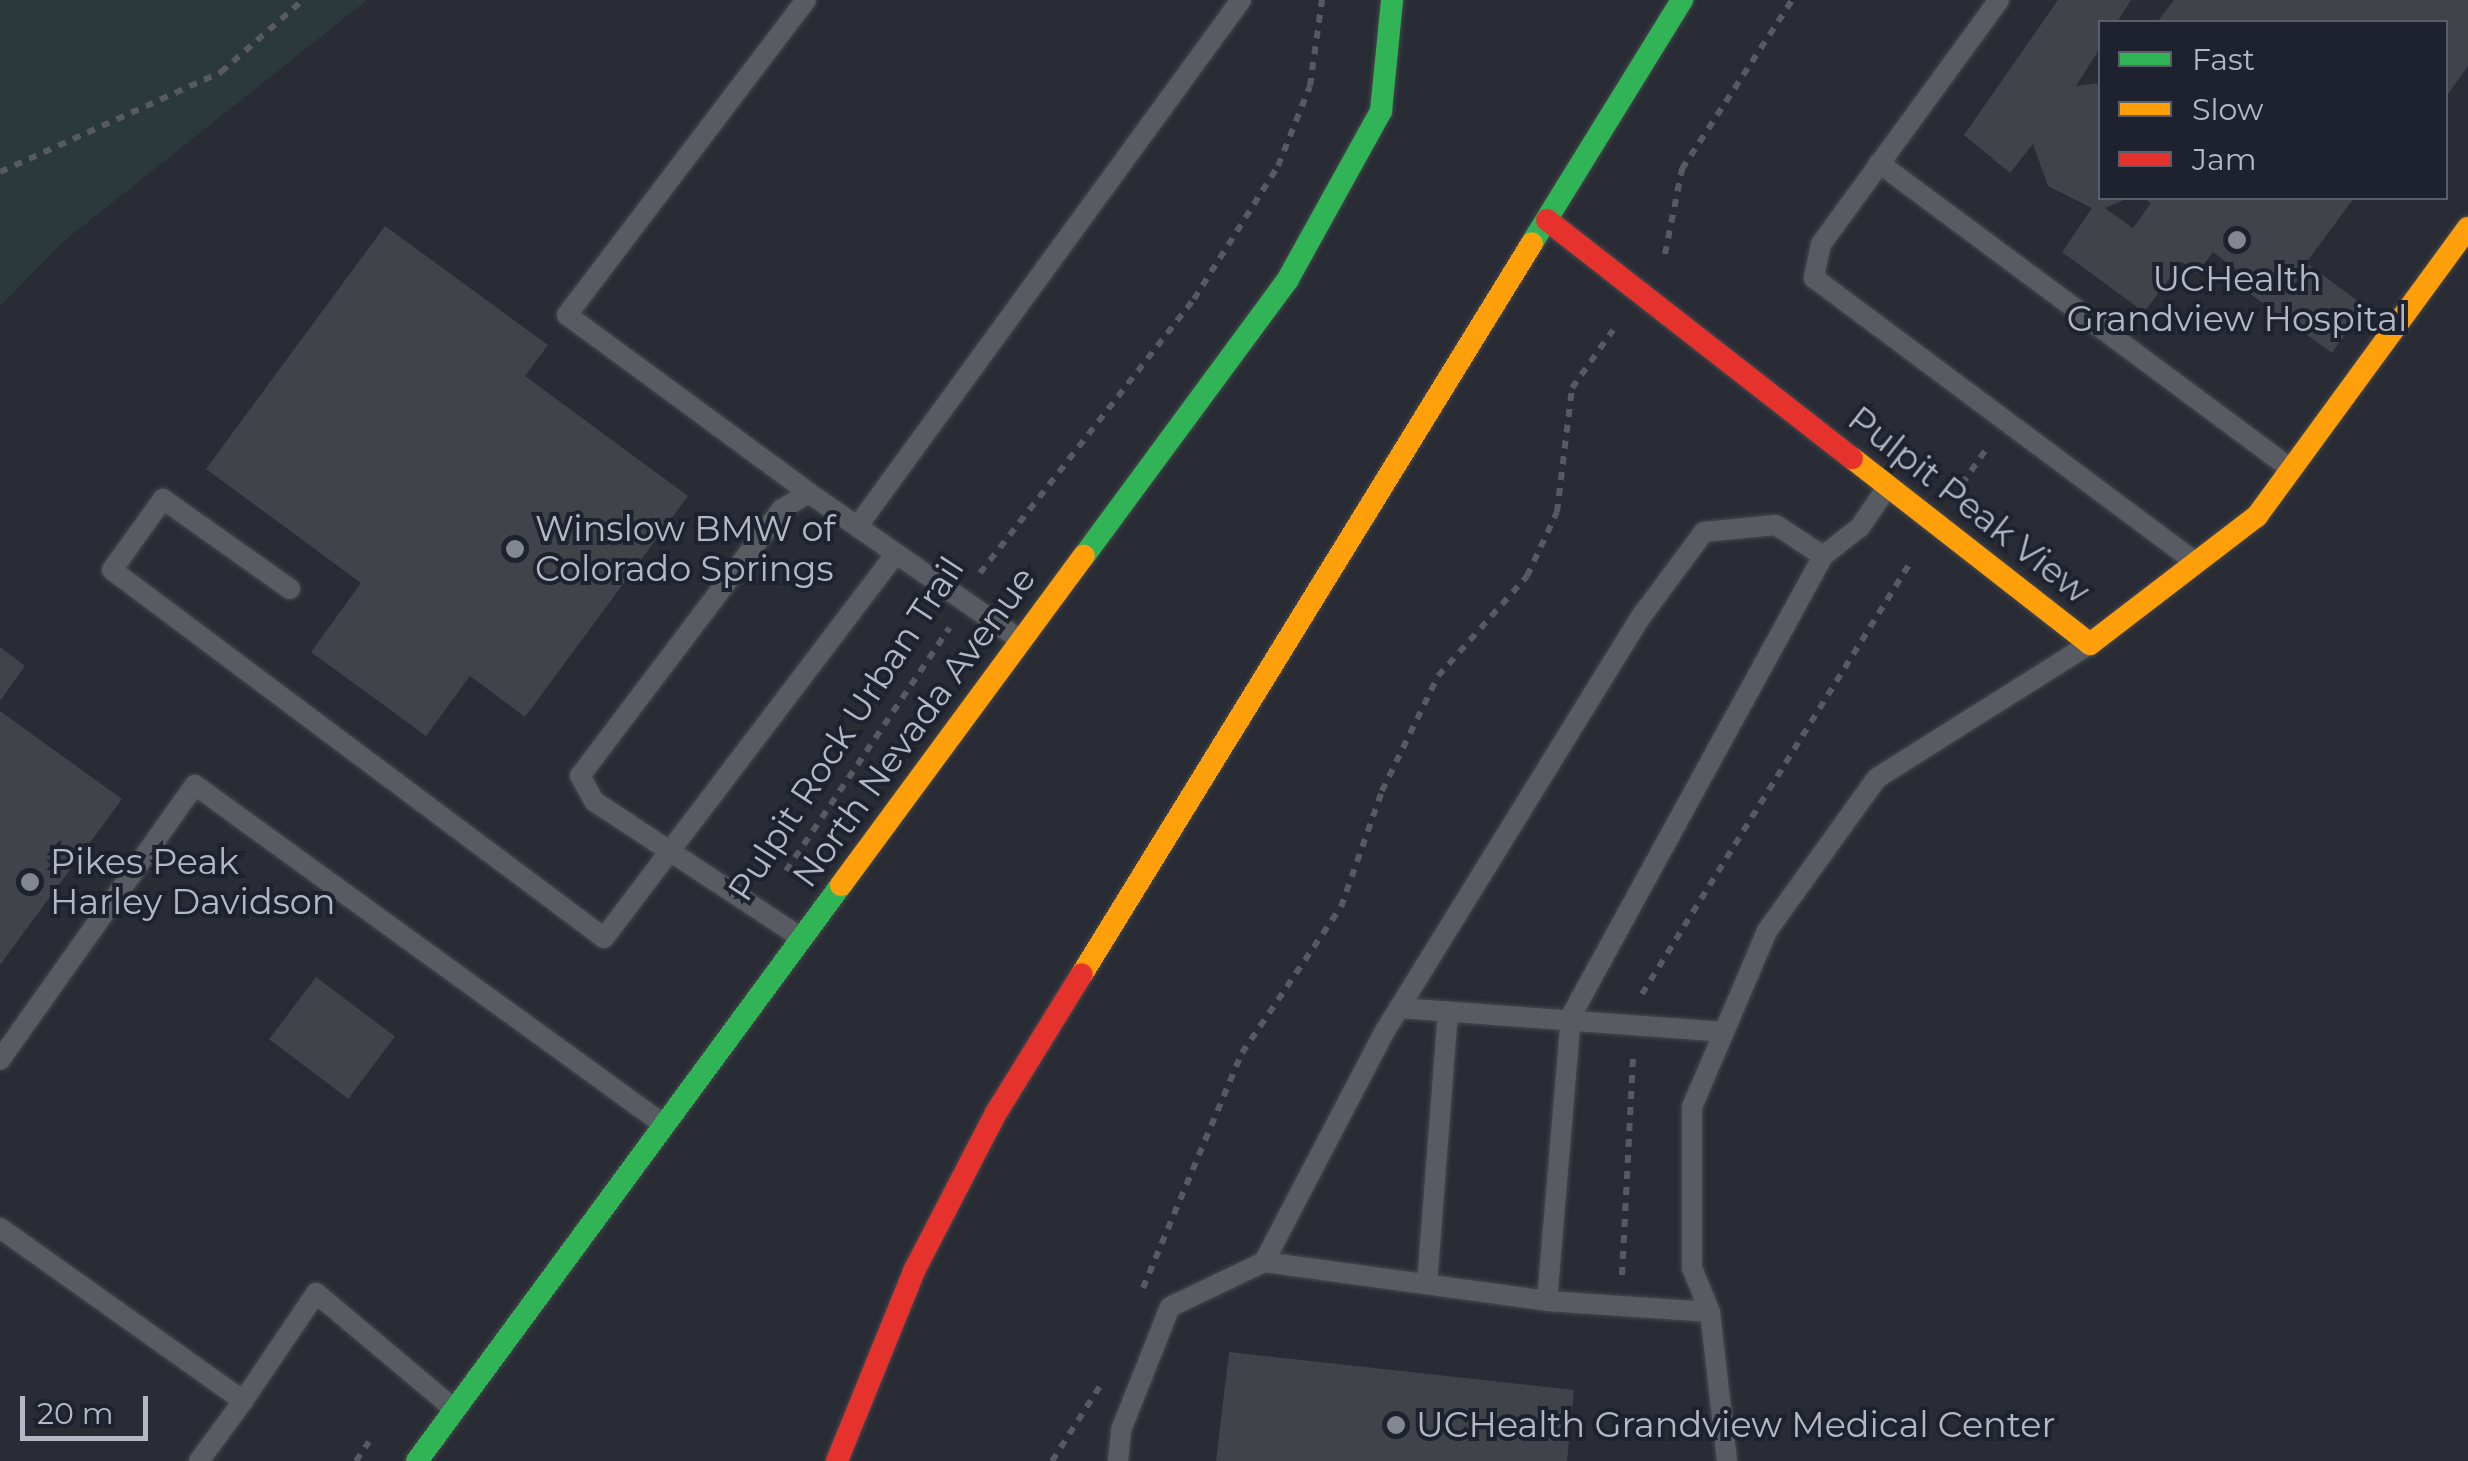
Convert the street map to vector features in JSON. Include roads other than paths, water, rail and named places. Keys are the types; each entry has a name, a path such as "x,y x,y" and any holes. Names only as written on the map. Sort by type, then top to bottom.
{"main road":[{"name":"North Nevada Avenue","path":"416,1461 1288,279 1381,111 1392,0"},
{"path":"837,1461 914,1271 996,1114 1682,0"},
{"name":"Pulpit Peak View","path":"1547,220 2090,644 2257,516 2468,228"}],"lane":[{"path":"806,0 568,315 809,493 1022,641"},
{"path":"858,527 1241,0"},
{"path":"1999,0 1821,244 1814,278 2196,563"},
{"path":"1879,162 2292,470"},
{"path":"1547,1301 1571,1021 1824,556 1860,527 1888,486"},
{"path":"802,938 594,801 580,776 782,509 809,493"},
{"path":"290,589 162,499 112,570 604,938 896,554"},
{"path":"1264,1262 1399,1008 1643,614 1704,532 1776,525 1824,556"},
{"path":"1727,1461 1710,1312 1692,1268 1692,1107 1767,932 1877,778 2090,644"},
{"path":"0,1060 196,785 664,1125"},
{"path":"1399,1008 1724,1032"},
{"path":"1427,1284 1448,1012"},
{"path":"0,1228 243,1401"},
{"path":"1118,1461 1121,1430 1170,1307 1264,1262 1547,1301 1710,1312"},
{"path":"200,1461 316,1293 454,1409"}],"place":[{"name":"UCHealth Grandview Hospital","path":"2237,240"},
{"name":"Winslow BMW of Colorado Springs","path":"515,549"},
{"name":"Pikes Peak Harley Davidson","path":"30,882"},
{"name":"UCHealth Grandview Medical Center","path":"1396,1425"}]}
